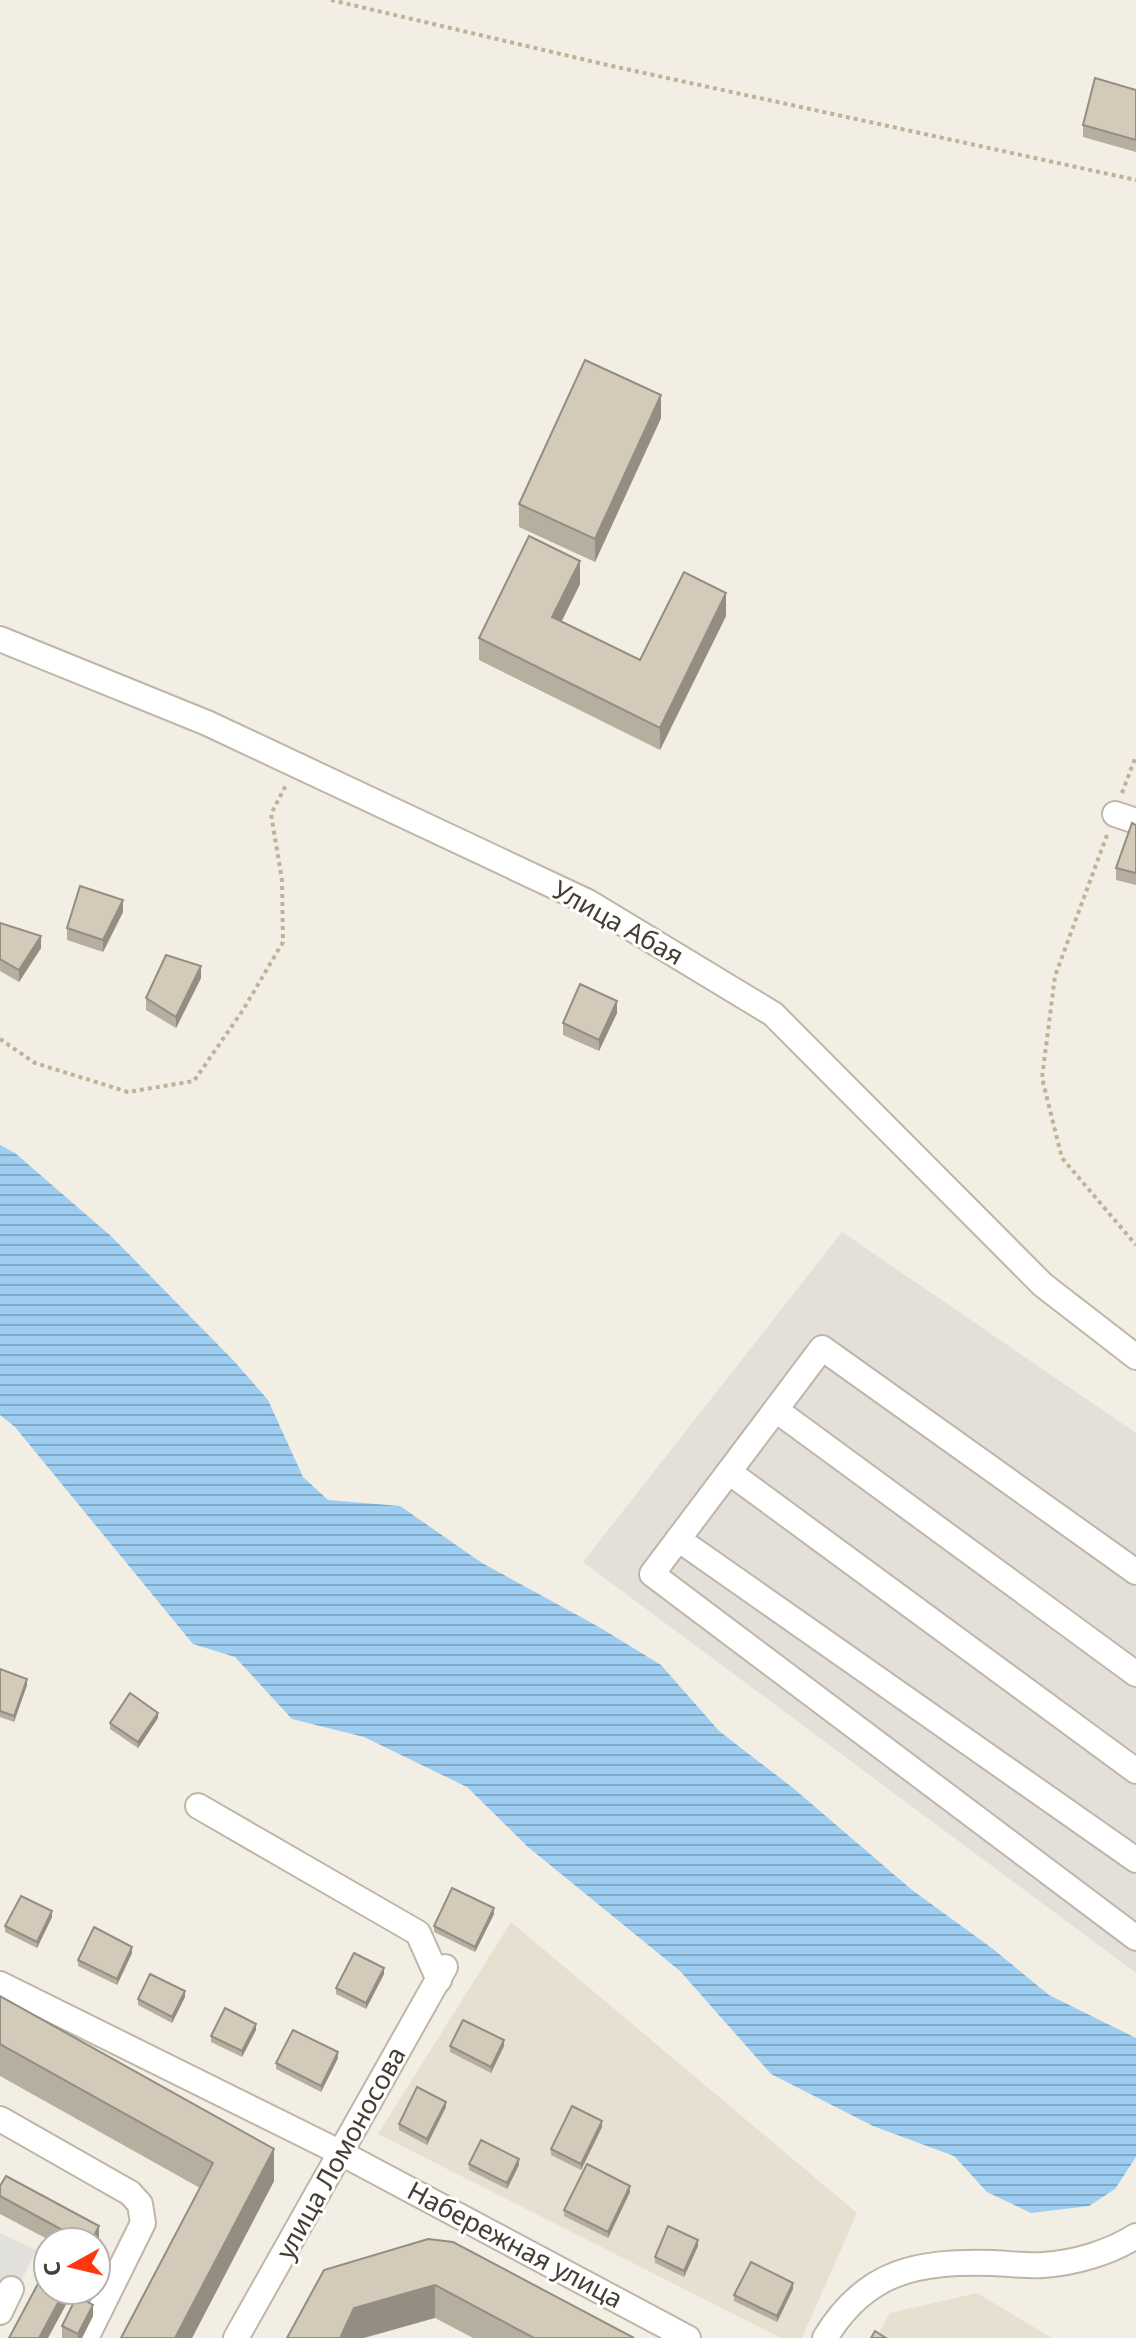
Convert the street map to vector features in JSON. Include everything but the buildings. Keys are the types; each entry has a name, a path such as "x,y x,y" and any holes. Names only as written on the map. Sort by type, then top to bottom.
{"street":[{"name":"Улица Абая","path":"0,639 207,723 588,902 773,1014 1043,1285 1136,1357"},
{"path":"1136,1572 822,1348 652,1574 1136,1938"},
{"path":"776,1410 1136,1674"},
{"path":"729,1472 1136,1771"},
{"path":"678,1539 1136,1860"},
{"name":"улица Ломоносова","path":"198,1806 418,1933 442,1974 236,2338"},
{"name":"Набережная улица","path":"0,1984 341,2153 684,2337"},
{"path":"0,2119 130,2193 140,2204 143,2223 86,2338"},
{"path":"825,2338 839,2315 866,2289 894,2274 932,2265 1044,2265 1086,2257 1136,2236"},
{"path":"0,2312 11,2289"}],"path":[{"path":"331,0 603,64 1136,180"},
{"path":"1136,756 1125,818 1055,976 1042,1078 1062,1158 1136,1245"},
{"path":"0,1039 35,1063 128,1092 194,1081 243,1010 283,942 282,880 271,814 298,765"}],"shaded area":[{"path":"842,1232 1136,1433 1136,1973 583,1562"},
{"path":"511,1922 857,2213 802,2338 781,2338 378,2134"},
{"path":"0,2233 32,2248 32,2258 0,2326"},
{"path":"977,2293 1052,2338 876,2338 890,2313"}],"water":[{"path":"0,1145 15,1153 112,1237 233,1360 268,1400 303,1477 328,1500 400,1506 482,1563 661,1665 719,1731 793,1788 912,1890 993,1949 1049,1995 1136,2038 1136,2157 1115,2189 1089,2206 1031,2213 987,2192 954,2156 873,2126 771,2074 680,1971 528,1847 467,1787 364,1737 292,1719 235,1657 193,1644 15,1427 0,1415"}]}
